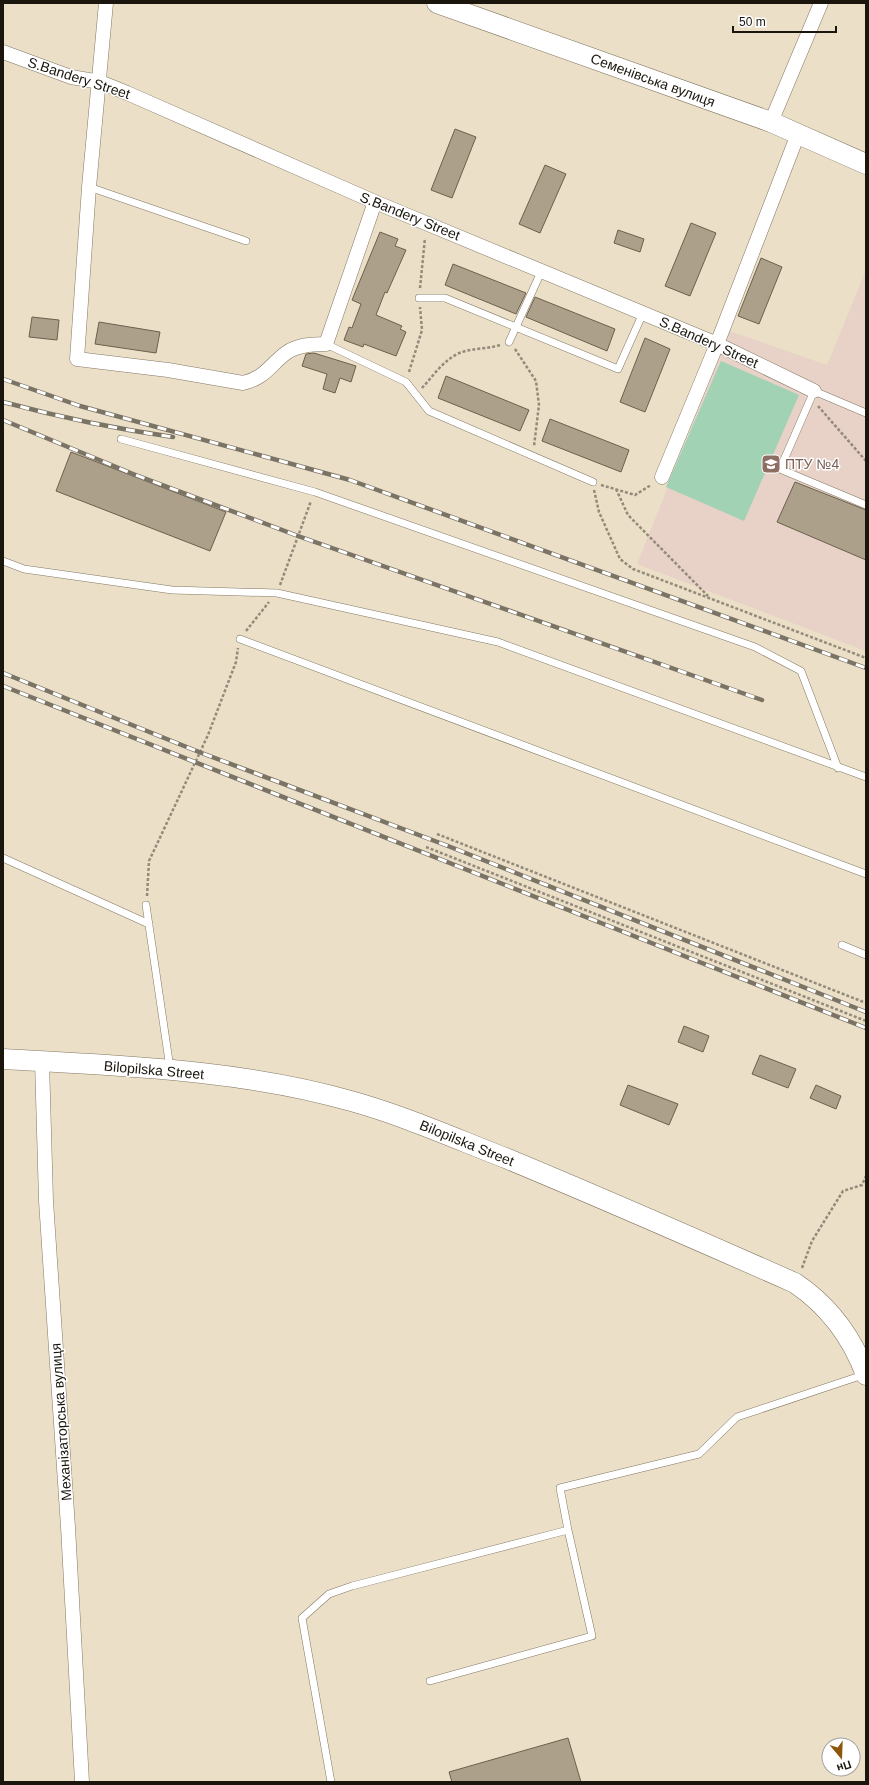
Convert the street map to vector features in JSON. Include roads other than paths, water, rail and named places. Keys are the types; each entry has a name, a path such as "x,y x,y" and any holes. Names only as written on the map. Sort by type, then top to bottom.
{"main road":[{"name":"Семенівська вулиця","path":"437,3 771,122 866,164"},
{"name":"Bilopilska Street","path":"3,1059 170,1070 269,1082 351,1101 429,1128 562,1182 795,1284 822,1304 836,1319 859,1356 866,1375"}],"street":[{"path":"106,3 100,82 89,187 77,359 168,370 243,383 252,381 266,373 287,352 307,344 326,344 375,202"},
{"path":"771,122 821,3"},
{"name":"S.Bandery Street","path":"3,52 72,77 100,82 375,202 542,270 717,344 813,395"},
{"path":"662,477 717,344 798,134"},
{"name":"Механізаторська вулиця","path":"42,1061 46,1201 68,1527 82,1782"}],"lane":[{"path":"89,187 246,241"},
{"path":"509,342 542,270"},
{"path":"419,298 445,298 618,369 643,313"},
{"path":"326,344 406,382 429,411 593,482"},
{"path":"866,413 813,395 780,469 866,506"},
{"path":"121,439 314,492 755,647 801,671 838,768"},
{"path":"3,561 24,569 172,590 277,593 498,642 866,777"},
{"path":"240,639 866,874"},
{"path":"3,858 149,924"},
{"path":"146,905 170,1070"},
{"path":"842,945 866,955"},
{"path":"430,1681 592,1636 560,1488 699,1454 738,1417 866,1375"},
{"path":"331,1782 302,1618 329,1594 352,1586 568,1530"}],"railway":[{"path":"3,379 80,406 350,480 866,668"},
{"path":"3,402 88,422 173,437"},
{"path":"3,420 133,474 298,536 762,700"},
{"path":"3,673 199,752 448,846 866,1012"},
{"path":"3,686 866,1028"}],"place":[{"name":"ПТУ №4","path":"771,464"}]}
